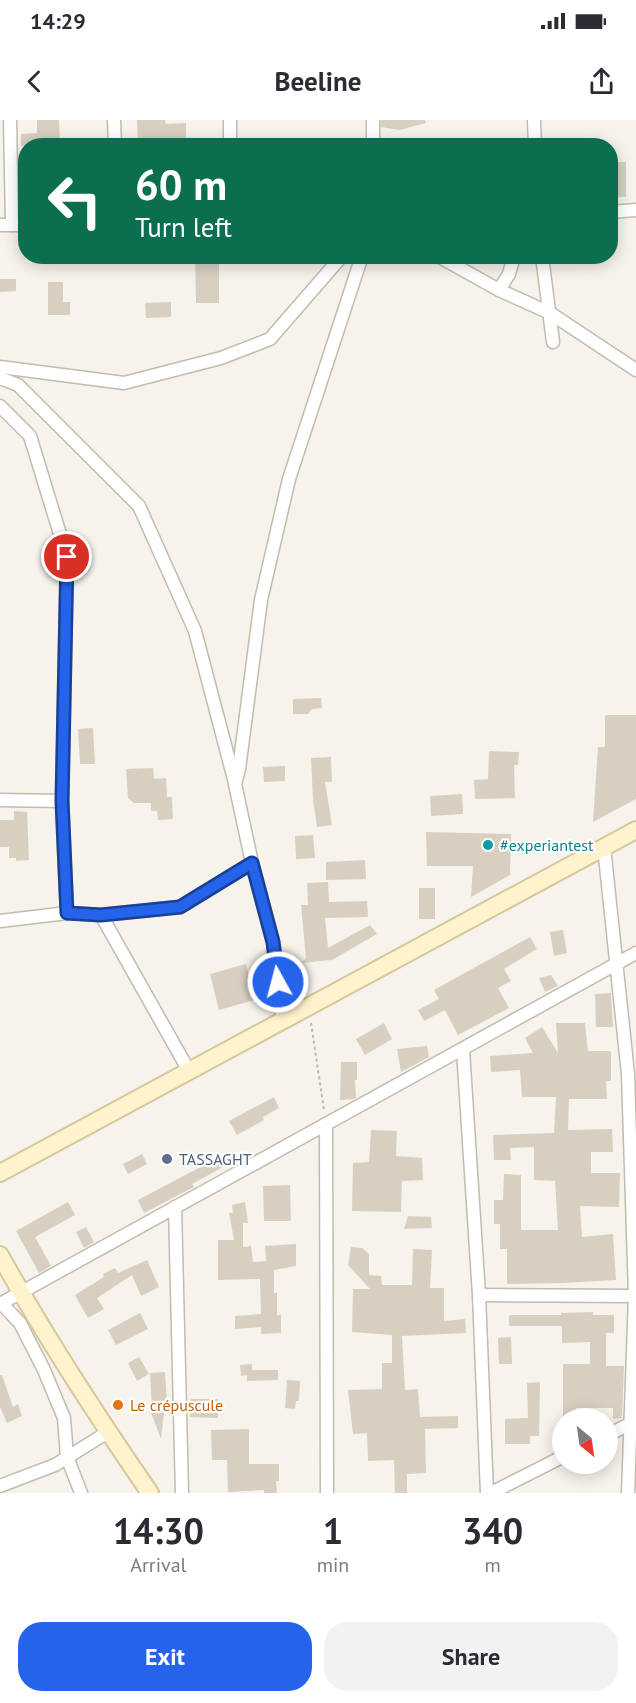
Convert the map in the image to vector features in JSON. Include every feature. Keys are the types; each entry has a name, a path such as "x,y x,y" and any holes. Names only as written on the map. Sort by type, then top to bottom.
{"street":[{"path":"6,225 10,120"},
{"path":"114,120 115,138"},
{"path":"230,120 231,138"},
{"path":"373,120 374,138"},
{"path":"534,120 535,138"},
{"path":"618,211 636,210"},
{"path":"0,367 124,382 221,358 270,339 335,264"},
{"path":"235,783 239,769 261,600 289,479 359,264"},
{"path":"452,264 499,290 549,313 636,370"},
{"path":"499,290 509,274 512,264"},
{"path":"543,264 553,342"},
{"path":"0,378 18,385 139,506 195,631 235,783 252,863 273,942 283,1022"},
{"path":"0,406 30,436 67,557 62,801 67,913"},
{"path":"0,800 62,801"},
{"path":"0,1173 636,830"},
{"path":"604,848 632,1074 634,1422 628,1493"},
{"path":"0,921 67,913 101,915 180,907 252,863"},
{"path":"101,915 189,1071"},
{"path":"81,1493 67,1457 64,1418 44,1370 20,1323 0,1304 636,953"},
{"path":"463,1050 489,1493 552,1462"},
{"path":"326,1124 327,1493"},
{"path":"175,1207 182,1493"},
{"path":"0,1255 21,1293 108,1432 150,1493"},
{"path":"479,1295 635,1296"},
{"path":"618,1430 634,1422"},
{"path":"0,1486 55,1465 108,1432"}],"path":[{"path":"309,1006 326,1124"}],"building":[{"path":"37,120 59,120 60,138 21,138 21,134 37,133"},
{"path":"137,120 165,120 166,124 186,123 186,138 138,138"},
{"path":"381,120 425,120 426,123 400,130 381,127"},
{"path":"618,162 626,162 626,197 618,197"},
{"path":"195,264 219,264 219,303 196,303"},
{"path":"0,279 16,279 16,291 0,292"},
{"path":"48,282 63,282 63,302 70,302 70,315 48,315"},
{"path":"171,302 171,317 146,318 145,303"},
{"path":"321,698 322,708 312,709 308,714 293,714 293,699"},
{"path":"605,715 636,715 636,799 593,822 598,747 605,747"},
{"path":"93,728 95,764 80,764 78,729"},
{"path":"489,751 519,752 518,765 514,765 515,798 475,799 474,780 488,779"},
{"path":"331,757 332,782 325,782 332,825 317,827 311,758"},
{"path":"285,766 285,781 264,782 263,767"},
{"path":"153,768 154,779 166,778 167,797 172,797 173,819 158,820 157,811 151,811 151,803 134,803 128,798 126,769"},
{"path":"462,794 463,814 431,816 430,796"},
{"path":"14,811 27,812 29,860 16,861 16,858 9,858 9,847 0,847 0,820 14,820"},
{"path":"426,832 511,834 510,875 471,897 473,866 427,866"},
{"path":"313,835 315,858 296,859 295,836"},
{"path":"365,860 366,879 326,880 326,862"},
{"path":"328,882 329,902 367,901 368,917 325,918 328,948 370,925 377,934 332,960 300,963 306,959 301,905 308,905 307,883"},
{"path":"419,888 435,888 435,919 419,919"},
{"path":"563,930 567,953 554,956 550,932"},
{"path":"530,937 537,949 504,969 511,981 498,988 509,1008 458,1035 445,1010 424,1021 418,1010 439,999 434,990"},
{"path":"246,964 249,977 255,975 261,998 219,1010 210,974"},
{"path":"551,975 558,986 545,992 539,978"},
{"path":"611,993 613,1027 596,1027 595,994"},
{"path":"384,1023 392,1039 365,1055 356,1039"},
{"path":"556,1023 585,1023 588,1051 611,1051 611,1081 606,1081 607,1099 569,1099 568,1130 612,1129 613,1152 591,1152 591,1173 620,1173 619,1207 580,1206 582,1237 613,1234 616,1280 507,1284 507,1249 500,1249 500,1224 494,1224 494,1200 503,1200 504,1174 521,1175 521,1230 558,1230 555,1181 534,1180 534,1147 510,1148 511,1160 494,1160 493,1135 554,1133 556,1097 522,1097 520,1070 491,1072 490,1056 533,1053 525,1038 542,1027 558,1053"},
{"path":"427,1046 429,1057 401,1072 397,1049"},
{"path":"341,1062 357,1062 356,1098 354,1099 340,1100"},
{"path":"274,1097 279,1108 263,1117 264,1120 237,1135 229,1121"},
{"path":"371,1130 397,1131 396,1156 422,1158 423,1180 402,1181 401,1212 352,1211 353,1163 369,1162"},
{"path":"229,1152 234,1161 192,1184 194,1187 144,1213 138,1200"},
{"path":"142,1154 147,1164 128,1174 123,1164"},
{"path":"290,1185 291,1221 264,1221 263,1186"},
{"path":"68,1202 75,1215 35,1237 51,1266 39,1273 16,1231"},
{"path":"245,1202 248,1223 243,1223 243,1247 251,1246 253,1262 266,1261 265,1246 296,1244 296,1266 274,1270 274,1293 277,1293 277,1315 281,1315 281,1333 261,1334 261,1327 235,1329 235,1316 261,1314 260,1279 218,1280 218,1240 234,1240 229,1213 233,1213 232,1205"},
{"path":"408,1216 431,1217 432,1228 404,1229"},
{"path":"86,1227 94,1242 84,1248 76,1232"},
{"path":"351,1247 362,1248 369,1254 369,1275 381,1276 382,1285 412,1285 413,1249 432,1250 430,1288 444,1288 444,1321 465,1319 466,1333 402,1336 405,1390 418,1389 420,1417 458,1416 458,1428 425,1429 426,1473 407,1474 407,1493 395,1493 394,1460 368,1461 367,1433 353,1434 348,1390 382,1389 382,1363 392,1363 392,1335 352,1332 353,1289 370,1289 348,1265"},
{"path":"147,1260 159,1287 141,1296 132,1275 97,1298 104,1309 88,1318 75,1295 115,1268 118,1273"},
{"path":"593,1312 593,1315 614,1315 614,1333 606,1333 606,1366 624,1366 622,1418 618,1418 618,1408 563,1408 563,1364 590,1364 590,1342 562,1343 562,1326 509,1326 509,1315 561,1315 561,1313"},
{"path":"140,1313 148,1329 116,1345 108,1330"},
{"path":"511,1337 512,1364 499,1364 498,1338"},
{"path":"139,1357 149,1374 137,1381 128,1363"},
{"path":"252,1364 252,1370 278,1370 278,1380 247,1381 247,1375 241,1376 240,1365"},
{"path":"165,1372 167,1403 165,1404 161,1439 150,1410 152,1410 150,1373"},
{"path":"0,1375 2,1375 13,1407 18,1404 22,1416 7,1423 0,1407"},
{"path":"287,1380 300,1381 299,1401 296,1401 295,1409 285,1408"},
{"path":"540,1382 539,1436 530,1436 530,1444 505,1444 505,1419 528,1418 527,1383"},
{"path":"191,1399 218,1399 218,1418 190,1417"},
{"path":"249,1429 249,1464 279,1464 279,1481 276,1481 277,1493 264,1493 264,1490 228,1492 227,1460 212,1460 211,1430"}],"place":[{"name":"#experiantest","path":"488,845"},
{"name":"TASSAGHT","path":"167,1159"},
{"name":"Le crépuscule","path":"118,1405"}],"route":[{"path":"67,557 62,801 67,913 101,915 180,907 252,863 273,942 278,982"}]}
